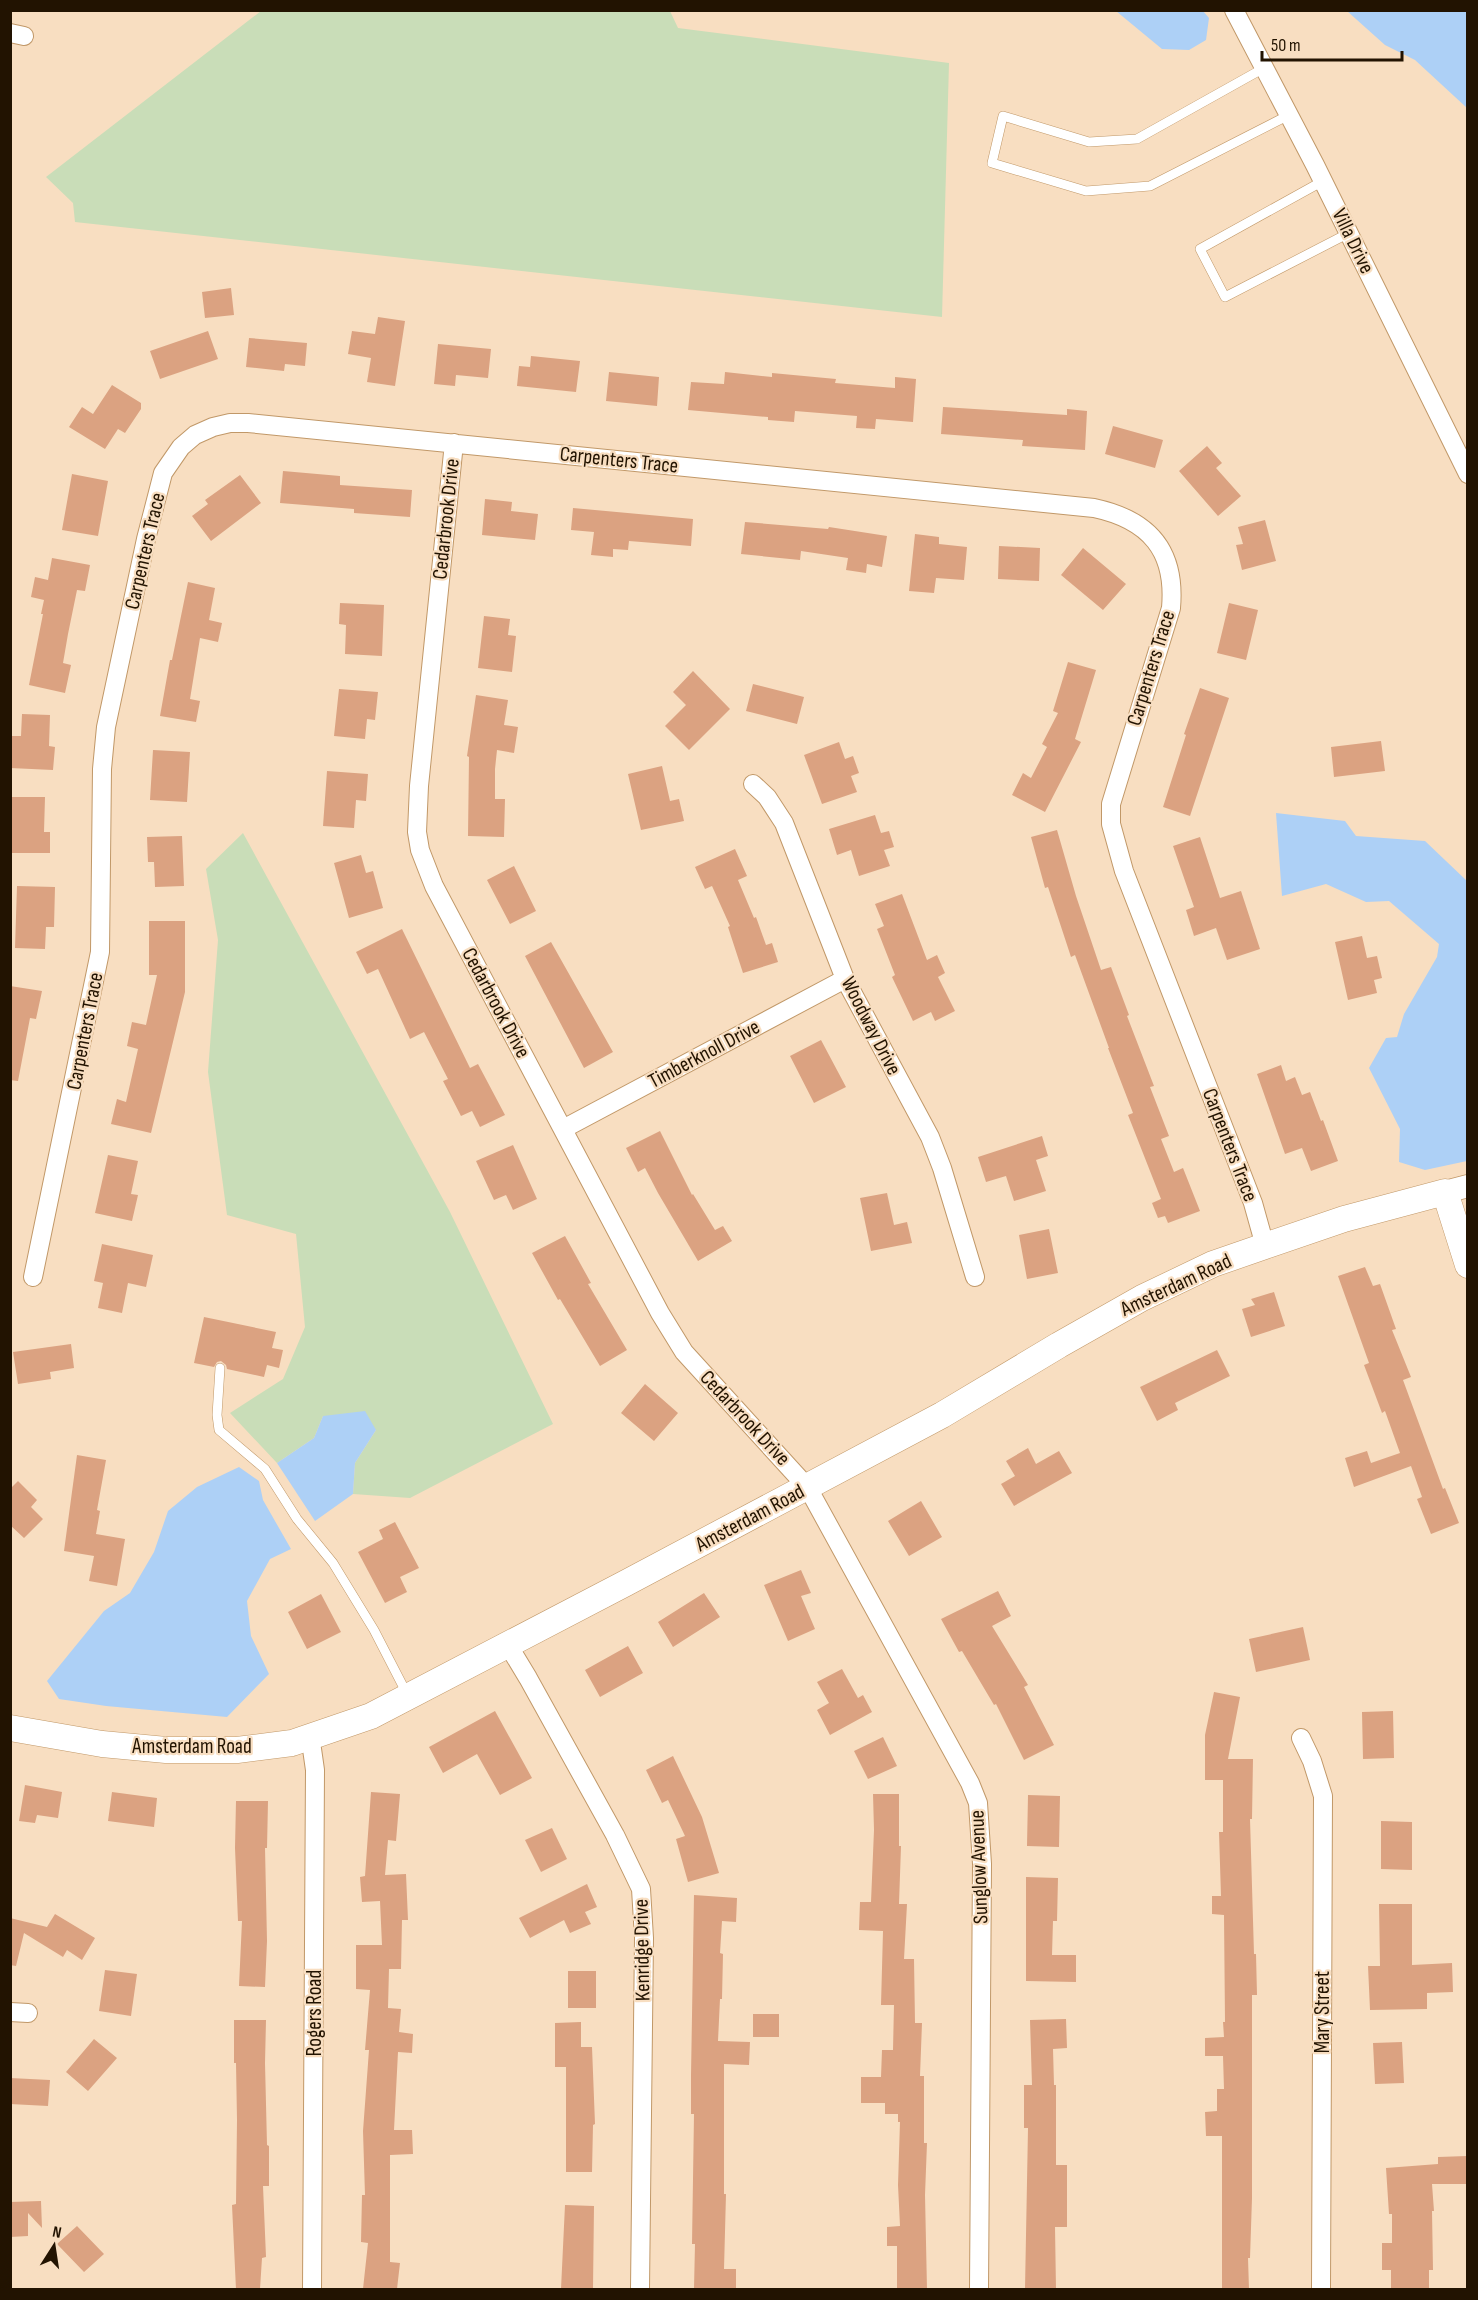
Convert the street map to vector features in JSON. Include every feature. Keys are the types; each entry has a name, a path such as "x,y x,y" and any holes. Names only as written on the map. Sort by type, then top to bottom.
{"main road":[{"name":"Amsterdam Road","path":"10,1728 102,1744 166,1750 237,1750 292,1743 370,1716 808,1488 942,1415 1059,1345 1142,1299 1213,1264 1344,1219 1456,1189"},
{"path":"1456,1189 1467,1265"}],"street":[{"name":"Villa Drive","path":"1234,10 1323,181 1467,474"},
{"name":"Carpenters Trace","path":"33,1276 90,1011 100,952 102,769 106,727 146,539 163,473 181,447 195,435 230,423 454,443 1094,508 1109,511 1133,521 1152,536 1162,550 1171,573 1171,608 1113,791 1111,824 1124,871 1253,1203 1265,1246"},
{"name":"Cedarbrook Drive","path":"454,443 419,786 417,832 420,850 434,886 660,1313 684,1352 808,1488"},
{"name":"Woodway Drive","path":"753,783 767,797 784,823 845,979 930,1137 942,1168 975,1276"},
{"name":"Timberknoll Drive","path":"563,1129 845,979"},
{"name":"Sunglow Avenue","path":"808,1488 970,1783 978,1803 982,1864 979,2289"},
{"name":"Kenridge Drive","path":"508,1645 609,1824 641,1888 644,1938 640,2289"},
{"name":"Rogers Road","path":"307,1738 312,1749 315,1770 312,2289"},
{"name":"Mary Street","path":"1301,1738 1312,1761 1323,1796 1321,2289"}],"lane":[{"path":"1264,68 1137,139 1089,142 1003,116 993,163 1086,191 1150,186 1289,115"},
{"path":"1323,181 1200,249 1225,297 1349,233"},
{"path":"220,1368 217,1415 219,1430 265,1469 297,1519 333,1563 374,1630 408,1696"}],"green space":[{"path":"261,11 670,11 678,28 949,63 942,317 75,222 73,203 46,177"},
{"path":"243,833 450,1212 553,1424 410,1498 353,1494 355,1463 376,1430 323,1416 314,1438 277,1463 230,1413 283,1379 305,1327 296,1234 227,1215 208,1072 218,940 206,869"}],"water":[{"path":"1116,11 1203,11 1209,18 1206,40 1189,50 1162,49"},
{"path":"1347,11 1467,11 1467,108 1415,60 1385,45"},
{"path":"1276,813 1345,821 1356,836 1425,841 1467,881 1467,1161 1425,1170 1399,1162 1400,1129 1369,1068 1386,1038 1397,1037 1404,1014 1437,957 1439,944 1389,901 1366,902 1326,884 1282,896"},
{"path":"365,1411 376,1430 355,1463 353,1494 315,1521 277,1463 314,1438 323,1416"},
{"path":"239,1467 259,1481 263,1500 291,1549 270,1559 247,1601 251,1636 269,1674 227,1717 106,1706 59,1699 47,1681 104,1611 130,1593 154,1552 168,1511 197,1487"}],"building":[{"path":"231,288 234,315 205,318 202,292"},
{"path":"378,317 405,321 395,386 367,382 371,358 348,354 352,331 375,334"},
{"path":"208,331 218,359 160,379 150,351"},
{"path":"249,338 307,343 305,366 285,364 284,371 246,367"},
{"path":"438,344 491,349 488,378 456,375 455,386 434,384"},
{"path":"531,356 580,361 576,392 517,386 519,366 530,367"},
{"path":"609,372 659,377 657,406 606,401"},
{"path":"725,372 772,377 772,373 836,379 835,383 895,388 895,377 916,379 913,422 876,419 875,429 856,428 857,416 795,411 794,422 768,420 768,417 688,410 691,382 724,384"},
{"path":"112,385 141,403 141,409 125,433 118,429 105,449 69,427 82,407 93,414"},
{"path":"943,407 1067,415 1067,409 1087,411 1085,450 1022,446 1023,440 941,434"},
{"path":"1113,426 1163,440 1155,468 1105,454"},
{"path":"1207,446 1222,463 1216,468 1241,496 1218,516 1179,471"},
{"path":"283,471 340,476 340,485 412,490 410,517 354,513 354,509 280,503"},
{"path":"72,474 108,481 98,536 62,530"},
{"path":"240,475 261,503 211,541 192,516 208,504 205,500"},
{"path":"485,499 512,502 511,511 538,514 535,540 482,535"},
{"path":"573,508 693,519 691,546 629,541 628,550 613,549 613,557 591,555 594,532 571,530"},
{"path":"1265,520 1276,561 1242,570 1236,545 1243,544 1238,527"},
{"path":"745,522 828,529 829,527 887,536 882,567 867,564 866,573 846,570 848,558 801,551 800,560 741,554"},
{"path":"915,534 939,537 939,544 967,547 964,580 936,578 934,593 909,591"},
{"path":"999,546 1040,548 1039,581 998,579"},
{"path":"1083,548 1126,584 1103,610 1061,575"},
{"path":"52,558 90,565 85,591 77,590 68,634 63,663 71,665 65,693 29,685 44,600 31,597 35,577 48,580"},
{"path":"188,582 215,588 209,620 222,623 218,642 200,638 190,699 200,701 196,722 160,716"},
{"path":"340,603 384,605 382,656 345,654 346,625 339,624"},
{"path":"1229,603 1258,610 1246,660 1217,653"},
{"path":"484,616 510,619 508,635 516,636 512,672 478,668"},
{"path":"1068,662 1096,670 1075,739 1081,742 1045,812 1012,795 1023,773 1031,778 1047,747 1042,744 1058,713 1053,711"},
{"path":"693,671 730,709 689,750 665,726 686,705 673,692"},
{"path":"753,684 804,697 797,724 746,711"},
{"path":"1200,688 1229,698 1190,816 1163,807"},
{"path":"339,689 378,692 375,720 367,719 365,739 334,736"},
{"path":"476,695 508,700 504,725 518,727 514,753 497,750 495,799 505,799 504,837 468,836 469,757 467,756"},
{"path":"22,714 50,715 49,746 55,747 53,770 10,768 10,736 21,736"},
{"path":"1381,741 1385,771 1334,777 1331,747"},
{"path":"839,742 845,759 853,756 859,773 851,776 857,792 822,804 804,755"},
{"path":"153,750 190,752 187,802 150,800"},
{"path":"662,766 670,801 679,799 684,821 641,830 628,774"},
{"path":"327,771 368,774 366,801 356,800 354,828 323,826"},
{"path":"12,797 45,797 44,832 50,832 50,853 10,853"},
{"path":"875,815 881,833 889,831 894,847 884,850 890,866 859,876 851,850 837,855 829,829"},
{"path":"1057,830 1101,970 1111,967 1154,1086 1150,1087 1169,1136 1161,1139 1174,1172 1183,1168 1200,1211 1168,1223 1165,1216 1158,1218 1152,1203 1161,1199 1128,1115 1133,1113 1075,955 1071,957 1048,887 1045,888 1031,837"},
{"path":"182,836 184,886 155,887 154,862 148,862 147,837"},
{"path":"1200,837 1220,898 1241,891 1260,949 1227,960 1216,928 1194,936 1186,910 1194,907 1173,846"},
{"path":"735,849 747,876 738,880 754,918 756,917 766,945 772,943 778,962 743,973 728,927 730,926 712,886 705,889 695,867"},
{"path":"361,855 366,873 373,871 383,908 349,918 334,863"},
{"path":"514,866 536,911 510,924 487,880"},
{"path":"17,886 55,887 54,927 46,927 45,949 15,948"},
{"path":"902,894 927,960 937,955 945,973 938,977 955,1011 935,1021 931,1012 913,1021 892,977 895,975 877,929 884,926 875,904"},
{"path":"149,921 185,921 185,992 151,1133 111,1124 117,1099 126,1102 138,1049 127,1046 132,1022 146,1025 157,975 149,975"},
{"path":"402,929 470,1068 478,1064 505,1115 480,1127 472,1111 461,1116 443,1081 448,1079 424,1032 410,1039 378,969 367,974 356,952"},
{"path":"1362,936 1367,958 1377,956 1382,978 1374,980 1377,993 1348,1000 1335,942"},
{"path":"551,942 613,1052 584,1068 525,956"},
{"path":"10,986 42,991 36,1019 30,1018 18,1081 10,1080"},
{"path":"821,1040 846,1087 814,1103 790,1056"},
{"path":"1281,1065 1286,1081 1295,1077 1302,1095 1310,1092 1338,1161 1311,1171 1302,1148 1285,1154 1257,1074"},
{"path":"660,1131 692,1195 715,1230 723,1226 732,1241 698,1261 645,1168 638,1172 626,1148"},
{"path":"1042,1136 1048,1156 1036,1160 1046,1191 1014,1201 1006,1176 986,1182 978,1157"},
{"path":"513,1145 537,1199 513,1210 506,1195 494,1200 476,1161"},
{"path":"108,1155 138,1161 131,1194 138,1195 132,1221 95,1213"},
{"path":"887,1193 894,1225 907,1222 912,1243 871,1251 860,1198"},
{"path":"1049,1229 1058,1273 1027,1279 1019,1235"},
{"path":"565,1236 591,1283 588,1284 627,1350 600,1366 560,1299 558,1300 532,1253"},
{"path":"102,1244 153,1255 146,1287 128,1283 122,1313 98,1308 103,1283 94,1281"},
{"path":"1365,1267 1373,1286 1380,1284 1396,1329 1392,1330 1411,1377 1403,1380 1443,1489 1445,1488 1459,1523 1431,1534 1417,1499 1422,1497 1411,1466 1354,1487 1345,1458 1367,1451 1371,1463 1400,1453 1385,1411 1382,1413 1364,1365 1369,1363 1338,1276"},
{"path":"1274,1292 1285,1326 1251,1337 1242,1309 1255,1305 1251,1299"},
{"path":"204,1317 276,1332 272,1348 283,1350 279,1368 267,1365 264,1377 227,1369 221,1361 217,1362 214,1367 194,1363"},
{"path":"71,1344 74,1368 50,1372 51,1379 18,1384 13,1352"},
{"path":"1217,1350 1230,1376 1175,1403 1178,1410 1157,1421 1140,1387"},
{"path":"645,1384 678,1413 654,1441 621,1413"},
{"path":"1028,1448 1036,1464 1059,1451 1072,1473 1014,1506 1001,1484 1015,1476 1006,1461"},
{"path":"77,1455 106,1460 97,1510 100,1511 96,1534 125,1539 117,1586 89,1581 94,1556 64,1551"},
{"path":"18,1481 37,1500 31,1507 43,1519 24,1538 10,1525 10,1489"},
{"path":"921,1501 942,1537 909,1556 888,1521"},
{"path":"395,1522 419,1568 400,1577 407,1592 385,1603 358,1552 383,1539 379,1530"},
{"path":"801,1570 811,1593 801,1596 815,1629 788,1641 764,1585"},
{"path":"998,1591 1011,1616 992,1626 1028,1685 1024,1687 1054,1745 1024,1760 996,1704 994,1705 962,1651 959,1652 941,1619"},
{"path":"704,1593 720,1617 673,1647 658,1622"},
{"path":"321,1594 341,1632 307,1649 288,1612"},
{"path":"1303,1627 1310,1660 1256,1672 1249,1639"},
{"path":"628,1646 643,1673 600,1697 585,1670"},
{"path":"842,1669 858,1698 863,1695 872,1712 830,1735 817,1710 829,1703 817,1682"},
{"path":"1214,1692 1240,1697 1228,1759 1253,1759 1252,1819 1250,1819 1257,1995 1252,1995 1252,2198 1250,2258 1248,2258 1249,2289 1222,2289 1222,2136 1206,2136 1205,2112 1217,2111 1217,2089 1224,2089 1223,2056 1205,2056 1205,2038 1224,2037 1223,2022 1225,2022 1224,1915 1212,1914 1212,1896 1221,1896 1219,1832 1223,1832 1223,1780 1205,1780 1205,1735"},
{"path":"495,1711 532,1778 500,1795 477,1754 443,1773 429,1747"},
{"path":"1393,1711 1394,1758 1363,1759 1362,1712"},
{"path":"883,1737 897,1766 868,1779 854,1751"},
{"path":"673,1756 702,1817 719,1873 688,1882 676,1839 685,1836 668,1800 662,1803 646,1770"},
{"path":"25,1785 62,1792 58,1818 37,1815 35,1823 19,1821"},
{"path":"112,1792 157,1798 154,1827 108,1821"},
{"path":"371,1792 400,1794 396,1841 388,1840 385,1875 406,1874 408,1920 402,1920 401,1969 389,1969 388,2008 401,2009 399,2032 413,2034 412,2053 398,2052 394,2130 412,2130 413,2154 390,2155 390,2262 400,2263 397,2289 363,2289 368,2243 361,2242 362,2195 365,2195 363,2131 369,2050 365,2050 370,1990 356,1989 356,1945 382,1945 380,1901 362,1902 360,1877 365,1876"},
{"path":"873,1794 899,1794 899,1846 901,1846 899,1904 907,1904 904,1959 914,1959 915,2023 922,2023 920,2076 924,2076 924,2143 927,2143 925,2195 927,2289 897,2289 897,2246 887,2246 887,2227 900,2226 898,2185 900,2122 898,2122 898,2114 885,2114 885,2103 861,2103 861,2077 881,2077 882,2050 893,2050 894,2005 881,2005 883,1931 859,1930 860,1902 871,1902"},
{"path":"1028,1795 1060,1796 1059,1847 1027,1846"},
{"path":"236,1801 268,1801 267,1848 265,1848 267,1941 265,1987 239,1986 242,1921 238,1921"},
{"path":"1381,1821 1412,1822 1412,1870 1381,1869"},
{"path":"552,1828 567,1859 541,1872 525,1840"},
{"path":"1026,1877 1058,1878 1057,1921 1053,1921 1052,1955 1076,1955 1076,1982 1026,1981"},
{"path":"587,1884 597,1907 585,1912 591,1924 570,1933 564,1920 530,1938 519,1918"},
{"path":"694,1895 737,1898 736,1922 722,1921 720,1953 723,1954 722,1999 720,1999 718,2041 750,2042 749,2065 724,2064 724,2194 726,2194 724,2269 736,2269 736,2289 694,2289 695,2244 692,2244 694,2114 691,2114 691,2076"},
{"path":"1379,1904 1412,1904 1412,1965 1452,1963 1453,1992 1427,1993 1427,2009 1370,2010 1368,1966 1380,1966"},
{"path":"55,1914 95,1938 82,1960 67,1950 63,1957 24,1933 16,1966 10,1965 10,1918 47,1927"},
{"path":"105,1970 137,1974 131,2016 99,2011"},
{"path":"568,1971 596,1971 596,2008 568,2008"},
{"path":"753,2014 779,2014 779,2037 753,2037"},
{"path":"1066,2019 1067,2048 1053,2049 1054,2085 1056,2085 1056,2165 1067,2165 1067,2227 1055,2227 1056,2289 1025,2289 1028,2128 1024,2128 1024,2085 1032,2085 1030,2020"},
{"path":"234,2020 266,2020 269,2186 263,2186 266,2257 262,2258 260,2289 236,2289 232,2205 236,2204 237,2120"},
{"path":"581,2022 581,2047 592,2047 595,2124 593,2125 592,2172 566,2172 566,2067 555,2067 555,2023"},
{"path":"94,2039 117,2058 88,2091 66,2072"},
{"path":"1402,2042 1404,2083 1375,2084 1373,2043"},
{"path":"10,2078 50,2080 48,2106 10,2104"},
{"path":"1467,2156 1467,2184 1432,2184 1433,2270 1429,2270 1429,2289 1391,2289 1391,2270 1382,2270 1382,2243 1392,2243 1392,2214 1389,2214 1386,2168 1438,2164 1438,2157"},
{"path":"41,2201 42,2228 28,2213 28,2236 10,2237 10,2202"},
{"path":"565,2205 594,2206 593,2289 561,2289"},
{"path":"77,2226 104,2254 84,2272 57,2244"}]}
